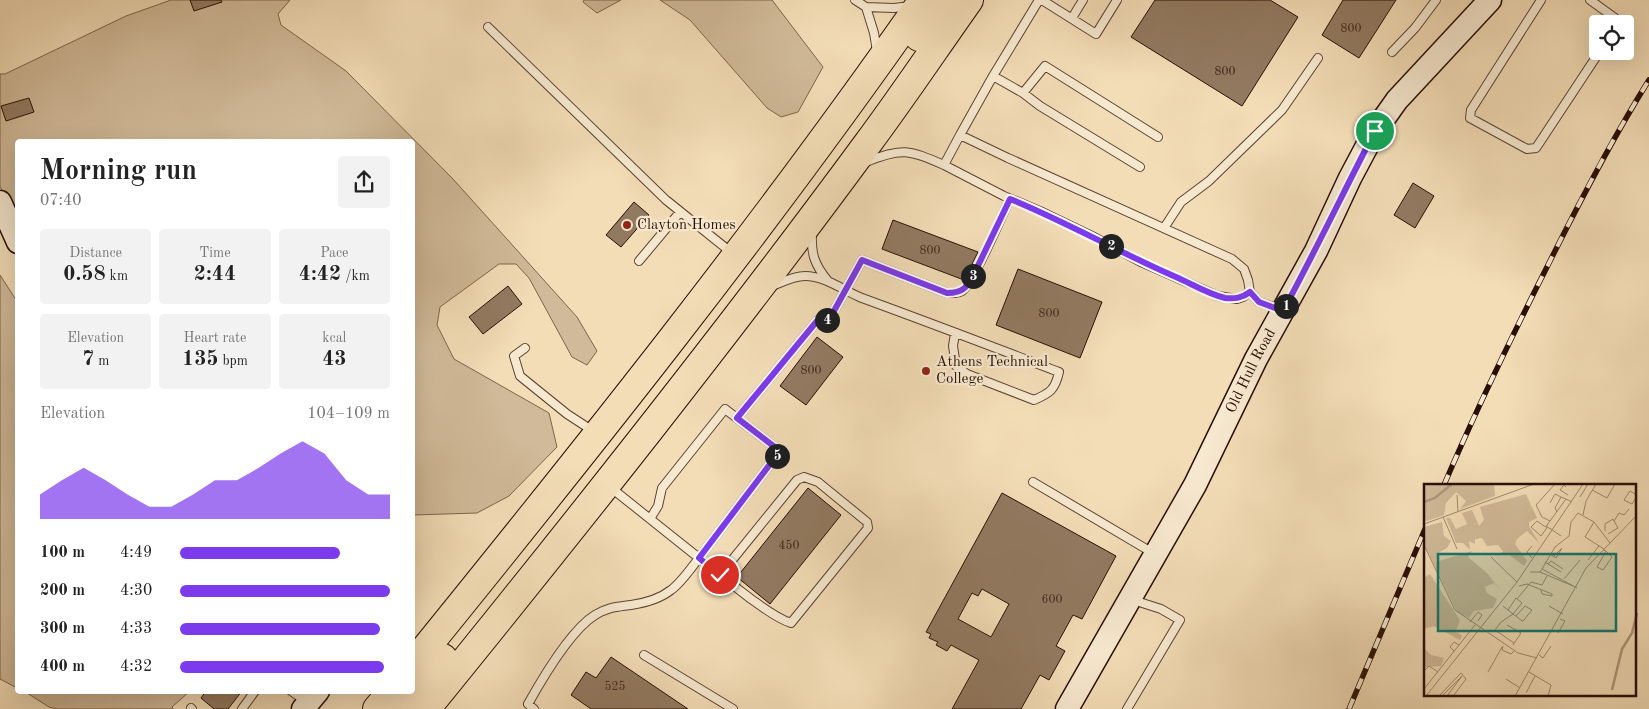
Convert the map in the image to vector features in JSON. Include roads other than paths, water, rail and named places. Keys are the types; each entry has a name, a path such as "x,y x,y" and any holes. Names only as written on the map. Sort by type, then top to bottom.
{"highway":[{"path":"833,190 844,155 915,43 945,0"},
{"path":"415,693 606,484 814,216 969,0"},
{"path":"415,661 529,521 736,256 921,3"},
{"path":"415,692 515,571 588,478 651,386 671,338"},
{"path":"377,709 408,701"}],"main road":[{"name":"Old Hull Road","path":"1067,709 1195,485 1256,359 1316,251 1350,178 1375,131 1397,100 1490,0"},
{"path":"0,202 15,235"}],"lane":[{"path":"856,0 866,7 894,8 921,3"},
{"path":"944,165 993,76 1040,0 1096,34 1117,0"},
{"path":"1072,18 1083,0"},
{"path":"1392,52 1415,28 1436,0"},
{"path":"1541,0 1471,110 1470,118 1527,150 1536,148 1594,60"},
{"path":"1590,0 1611,15"},
{"path":"866,7 874,33 878,64"},
{"path":"488,27 666,200 736,256"},
{"path":"1164,228 1181,202 1209,181 1282,110 1318,58"},
{"path":"1022,92 1045,66 1158,137"},
{"path":"993,76 1022,92 1040,106 1140,167"},
{"path":"960,135 1232,259 1240,265 1246,274 1250,292 1259,302 1283,311"},
{"path":"849,169 891,152 919,154 1010,199 1049,215 1143,263 1218,296 1236,299 1244,297 1250,292"},
{"path":"737,418 817,321 829,320 862,260 947,293 956,293 963,290 969,284 1010,199"},
{"path":"638,261 680,212"},
{"path":"814,216 812,254 819,270 828,281"},
{"path":"754,294 782,282 806,276 828,281 846,291 1059,372 1056,384 1048,394 1034,400 967,374 956,366 953,346 955,333"},
{"path":"525,348 514,356 520,376 567,414 597,434"},
{"path":"534,709 528,704 541,682 582,624 609,607 632,605 672,590 699,558 780,451 725,409 662,488 658,506 650,519"},
{"path":"606,484 720,575 778,619 791,623 868,528 867,522 818,482 804,477 797,480 720,575"},
{"path":"1034,482 1155,554"},
{"path":"1127,709 1180,620 1161,609 1129,599"},
{"path":"644,655 733,709"},
{"path":"242,709 253,694"}],"railway":[{"path":"1444,484 1521,318 1609,147 1649,80"},
{"path":"1349,709 1424,531"}],"place":[{"name":"Clayton Homes","path":"627,225"},
{"name":"Athens Technical College","path":"926,371"}]}
